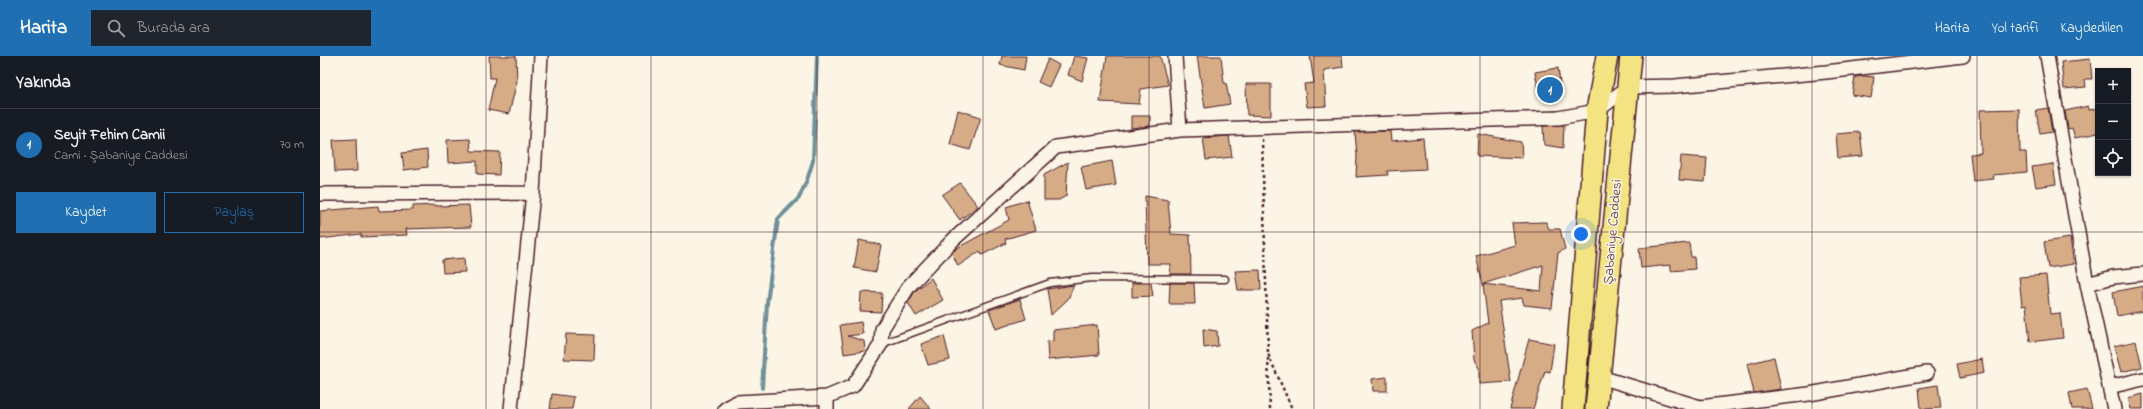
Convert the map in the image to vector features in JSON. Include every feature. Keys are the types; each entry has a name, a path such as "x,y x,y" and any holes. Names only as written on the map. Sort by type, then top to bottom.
{"highway":[{"path":"1573,409 1597,111 1607,56"},
{"name":"Şabaniye Caddesi","path":"1596,409 1631,56"}],"street":[{"path":"511,409 533,193 541,56"},
{"path":"1175,56 1180,130"},
{"path":"725,409 737,402 760,405 827,403 853,386 881,344 882,329 909,286 953,240 1056,147 1180,130 1558,118 1597,111 1628,87 1682,86 1963,56"},
{"path":"2047,56 2087,284 2114,409"},
{"path":"320,194 533,193"},
{"path":"2087,284 2113,277 2143,274"},
{"path":"1600,377 1700,407 1809,394 1927,373"},
{"path":"2109,387 2143,379"}],"lane":[{"path":"881,344 1050,283 1092,278 1225,279"}],"path":[{"path":"1261,136 1270,409"},
{"path":"1268,354 1292,409"}],"building":[{"path":"489,56 516,56 517,81 509,114 488,110 495,78 490,78"},
{"path":"1002,56 1026,56 1024,70 1000,65"},
{"path":"1074,56 1088,58 1082,81 1068,75"},
{"path":"1107,56 1160,56 1168,85 1141,89 1139,104 1100,102"},
{"path":"1197,56 1221,56 1224,83 1226,83 1230,104 1205,108"},
{"path":"1310,56 1342,56 1343,67 1324,70 1326,106 1307,107 1304,84 1314,83"},
{"path":"1048,59 1059,65 1049,87 1038,82"},
{"path":"2090,59 2092,79 2085,79 2086,87 2064,89 2061,62"},
{"path":"1558,68 1561,90 1539,94 1535,72"},
{"path":"1855,77 1874,77 1871,98 1852,95"},
{"path":"1246,84 1271,84 1271,116 1247,115"},
{"path":"2088,106 2089,110 2095,109 2095,134 2075,138 2072,128 2068,129 2065,111"},
{"path":"2048,108 2052,132 2040,134 2036,110"},
{"path":"2019,109 2020,152 2026,152 2027,172 1993,175 1994,179 1973,181 1970,154 1981,153 1980,110"},
{"path":"958,110 981,117 970,150 950,144"},
{"path":"1131,116 1150,116 1150,126 1131,128"},
{"path":"1564,125 1563,148 1544,145 1543,126"},
{"path":"1390,131 1391,141 1423,138 1426,169 1387,171 1388,175 1356,177 1357,156 1355,132"},
{"path":"1860,132 1863,156 1838,158 1836,134"},
{"path":"1478,134 1521,142 1522,158 1477,156"},
{"path":"1229,136 1232,157 1206,160 1203,138"},
{"path":"356,139 357,171 335,172 333,140"},
{"path":"470,139 471,151 500,152 499,175 477,174 477,161 448,163 447,140"},
{"path":"427,150 428,167 404,170 402,153"},
{"path":"1681,156 1707,158 1705,182 1679,180"},
{"path":"1112,161 1116,185 1086,190 1081,167"},
{"path":"1068,162 1066,196 1059,200 1044,200 1044,175"},
{"path":"2053,164 2056,184 2036,187 2032,167"},
{"path":"960,183 978,206 960,220 942,195"},
{"path":"1145,196 1168,200 1171,234 1190,235 1191,274 1170,274 1171,264 1147,264"},
{"path":"1027,200 1036,230 1005,239 1006,243 982,255 980,251 958,266 952,253 957,248 1009,220 1006,207"},
{"path":"469,205 471,227 406,229 407,235 361,237 361,234 320,239 320,211 378,206 379,211 413,210 413,206"},
{"path":"1546,222 1549,229 1560,229 1565,249 1558,253 1552,308 1524,305 1522,298 1499,301 1511,382 1479,384 1479,368 1474,360 1472,331 1488,323 1483,284 1476,256 1515,245 1512,223","holes":["1543,265 1541,291 1483,284"]},
{"path":"2070,238 2074,264 2048,268 2044,242"},
{"path":"859,240 881,245 876,272 854,268"},
{"path":"1689,243 1691,257 1694,257 1695,269 1671,271 1671,265 1641,268 1639,248"},
{"path":"464,258 465,272 443,273 442,260"},
{"path":"1260,270 1261,290 1238,290 1235,271"},
{"path":"2046,275 2050,314 2060,313 2063,338 2030,342 2026,305 2022,306 2019,277"},
{"path":"931,278 943,300 916,316 908,303 915,291"},
{"path":"1132,283 1151,283 1153,296 1132,297"},
{"path":"1170,283 1194,283 1195,304 1169,304"},
{"path":"1074,285 1068,299 1051,315 1047,289"},
{"path":"2143,286 2143,311 2117,316 2113,292"},
{"path":"861,292 882,293 881,312 860,311"},
{"path":"1020,299 1026,319 996,329 989,310"},
{"path":"861,322 863,334 847,336 864,341 865,351 844,354 840,325"},
{"path":"1097,325 1099,355 1048,360 1047,342 1053,341 1053,330"},
{"path":"1203,329 1217,331 1218,346 1204,348"},
{"path":"566,334 595,335 594,360 564,359"},
{"path":"944,336 950,360 928,365 921,344"},
{"path":"1529,339 1554,344 1550,372 1545,371 1533,409 1510,409"},
{"path":"2136,341 2142,367 2121,372 2114,346"},
{"path":"1774,357 1781,389 1754,393 1747,364"},
{"path":"1982,359 1984,373 1960,378 1957,364"},
{"path":"1387,377 1387,391 1373,391 1372,379"},
{"path":"1938,385 1941,408 1921,409 1919,388"},
{"path":"2087,389 2092,409 2072,409 2069,393"},
{"path":"552,394 574,397 572,409 550,409"},
{"path":"2143,394 2143,409 2131,409 2128,398"},
{"path":"920,396 931,409 909,409"}],"waterway":[{"path":"762,388 767,303 778,219 799,198 813,161 817,56"}],"place":[{"name":"Seyit Fehim Camii","path":"1550,90"}]}
